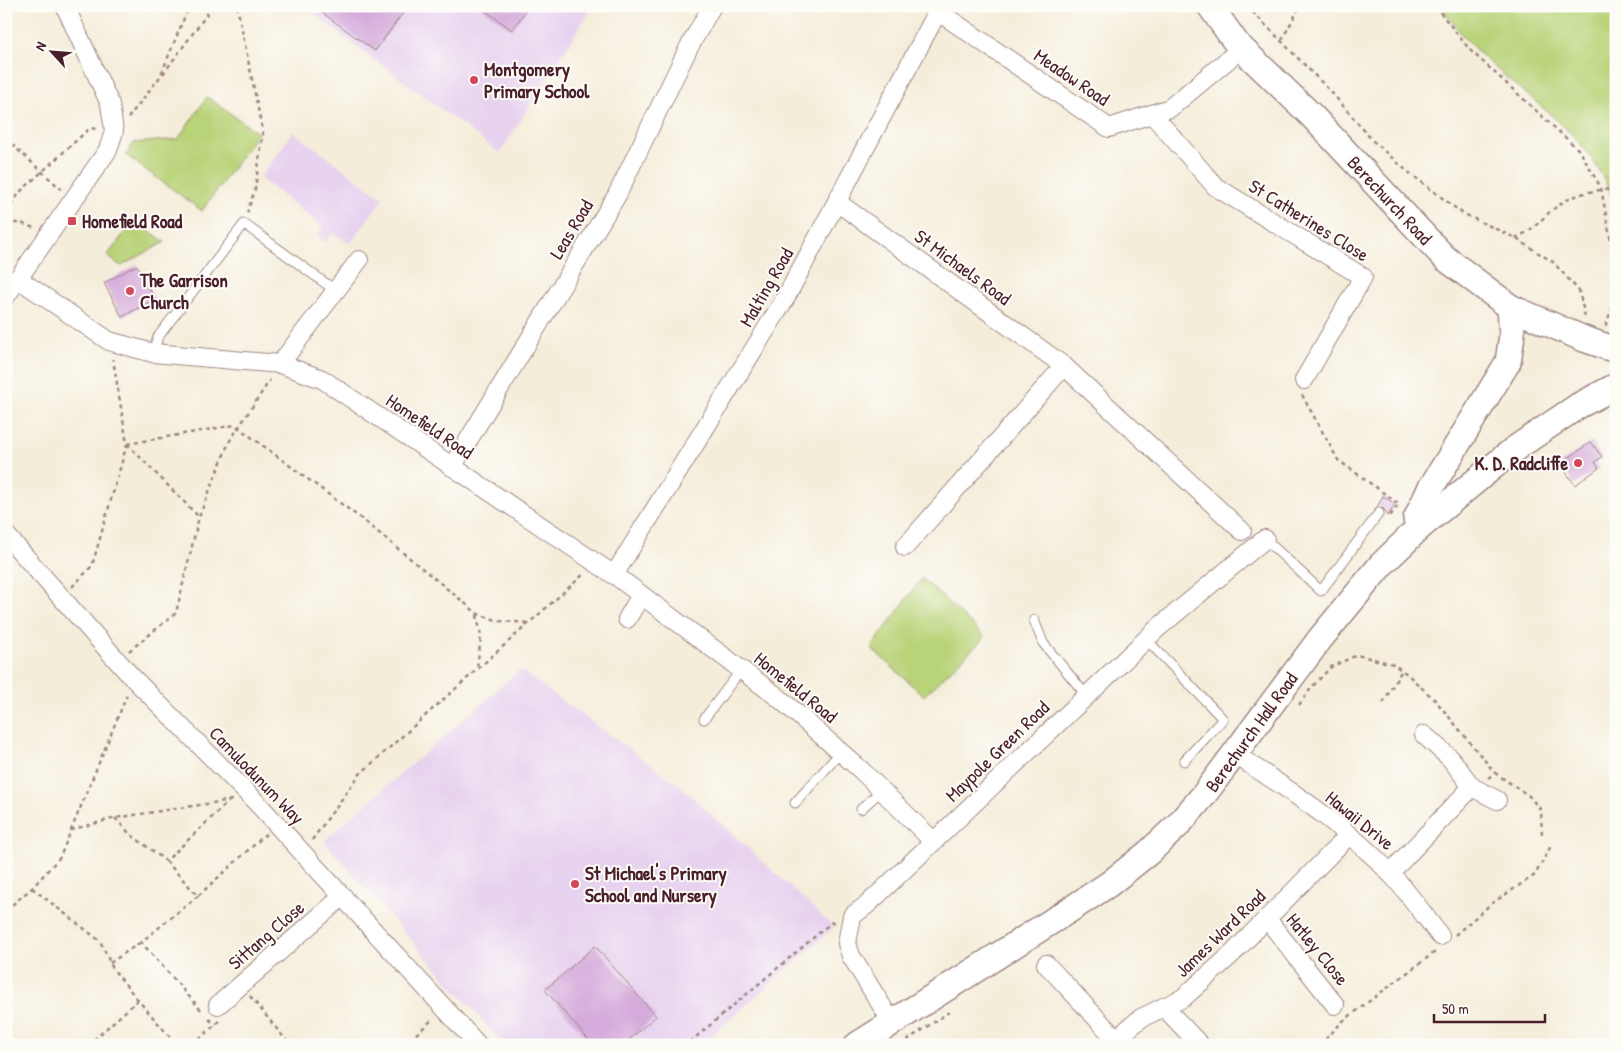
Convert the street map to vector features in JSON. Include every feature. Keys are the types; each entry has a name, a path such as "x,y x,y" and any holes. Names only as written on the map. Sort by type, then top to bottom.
{"street":[{"path":"6,296 108,150 114,131 110,104 65,6"},
{"name":"Leas Road","path":"452,467 617,195 688,48 712,6"},
{"name":"Berechurch Road","path":"1210,6 1242,48 1311,115 1444,258 1510,307 1600,345"},
{"name":"Meadow Road","path":"934,9 1109,128 1170,108 1242,48"},
{"name":"Malting Road","path":"617,577 785,299 837,202 934,9"},
{"name":"St Catherines Close","path":"1152,114 1216,187 1363,277 1304,380"},
{"name":"St Michaels Road","path":"837,202 1064,366 1242,531"},
{"path":"280,364 359,260"},
{"name":"Homefield Road","path":"17,278 109,341 152,353 280,364 322,379 617,577 780,698 882,790 933,841"},
{"path":"1419,528 1416,519 1430,489 1508,362 1512,335 1510,307"},
{"path":"1600,345 1616,378"},
{"path":"905,547 1064,366"},
{"name":"Berechurch Hall Road","path":"857,1045 893,1024 1109,884 1148,853 1178,825 1236,755 1280,692 1344,609 1381,565 1419,528 1513,450 1578,406 1616,386"},
{"name":"Camulodunum Way","path":"6,535 130,675 277,824 478,1045"},
{"name":"Maypole Green Road","path":"849,926 852,916 868,904 988,791 1146,639 1265,539"},
{"path":"627,619 641,595"},
{"path":"1424,736 1451,759 1474,788 1497,800"},
{"name":"Hawaii Drive","path":"1236,755 1280,784 1349,835 1390,873 1440,936"},
{"path":"1390,873 1474,788"},
{"name":"James Ward Road","path":"1113,1042 1141,1018 1183,998 1231,955 1349,835"},
{"name":"Sittang Close","path":"218,1005 343,896"},
{"name":"Hatley Close","path":"1267,919 1336,1005"},
{"path":"849,926 847,943 851,956 893,1024"},
{"path":"1046,964 1113,1042"},
{"path":"1164,1007 1200,1045"}],"lane":[{"path":"152,353 158,337 244,224 336,291"},
{"path":"1265,539 1322,591 1379,514"},
{"path":"1034,620 1043,643 1086,695"},
{"path":"1146,639 1222,719 1184,761"},
{"path":"704,719 741,670"},
{"path":"795,804 841,752"},
{"path":"860,809 882,790"}],"path":[{"path":"160,78 213,6"},
{"path":"237,6 263,133 255,189 244,224"},
{"path":"1247,6 1281,40 1373,141 1406,171 1462,213 1515,238 1552,262 1579,291 1586,324 1600,345"},
{"path":"1281,40 1300,6"},
{"path":"1436,6 1470,50 1580,150 1602,189 1608,214 1613,306 1604,328 1600,345"},
{"path":"6,139 73,200"},
{"path":"1515,238 1534,229 1559,205 1570,199 1602,189 1616,190"},
{"path":"6,223 22,223 47,236"},
{"path":"1612,263 1616,259"},
{"path":"62,597 92,566 126,444 113,356 115,342"},
{"path":"128,652 176,614 199,517 229,442 280,364"},
{"path":"1304,380 1297,385 1338,460 1399,504 1389,518 1379,514"},
{"path":"126,444 234,425 363,520 476,613 499,620 529,623"},
{"path":"126,444 199,517"},
{"path":"308,846 360,774 595,562"},
{"path":"476,613 481,636 476,670"},
{"path":"1299,705 1311,688 1331,667 1358,655 1393,664 1436,701 1495,773 1536,802 1541,810 1542,836"},
{"path":"1383,703 1402,670"},
{"path":"6,910 32,888 60,857 127,695 130,675"},
{"path":"1474,788 1495,773"},
{"path":"72,830 115,818 250,796"},
{"path":"166,861 231,800"},
{"path":"115,818 130,834 166,861 198,896"},
{"path":"110,963 141,942 198,896 277,824"},
{"path":"32,888 100,941 110,963 138,1000 177,1045"},
{"path":"690,1042 832,922 849,926"},
{"path":"141,942 215,1025"},
{"path":"241,985 290,1045"},
{"path":"88,1045 138,1000"},
{"path":"193,1045 224,1017 218,1005"},
{"path":"404,1045 445,1008"}],"shaded area":[{"name":"Montgomery Primary School","path":"303,6 593,6 500,153"},
{"path":"293,132 383,198 350,244 333,233 326,242 317,235 323,227 260,178"},
{"name":"St Michael's Primary School and Nursery","path":"520,670 679,785 834,927 701,1045 504,1045 324,841"}],"green space":[{"path":"1441,6 1616,6 1616,227 1614,205 1605,180 1591,158 1555,118 1474,48 1456,28"},
{"path":"207,97 258,133 202,211 126,155 134,143 178,139"},
{"path":"134,220 165,242 121,266 107,256"},
{"path":"922,578 985,637 924,696 871,648"}],"building":[{"path":"313,6 408,6 375,51"},
{"path":"479,6 529,6 512,30"},
{"name":"The Garrison Church","path":"137,265 155,299 122,317 104,283"},
{"name":"K. D. Radcliffe","path":"1591,442 1602,457 1595,462 1599,468 1575,485 1560,464"},
{"path":"1383,496 1395,504 1388,516 1383,508 1377,507"},
{"path":"595,946 656,1016 623,1045 593,1045 545,990"}],"place":[{"name":"Montgomery Primary School","path":"474,80"},
{"name":"Homefield Road","path":"72,221"},
{"name":"The Garrison Church","path":"130,291"},
{"name":"K. D. Radcliffe","path":"1578,463"},
{"name":"St Michael's Primary School and Nursery","path":"575,884"}]}
